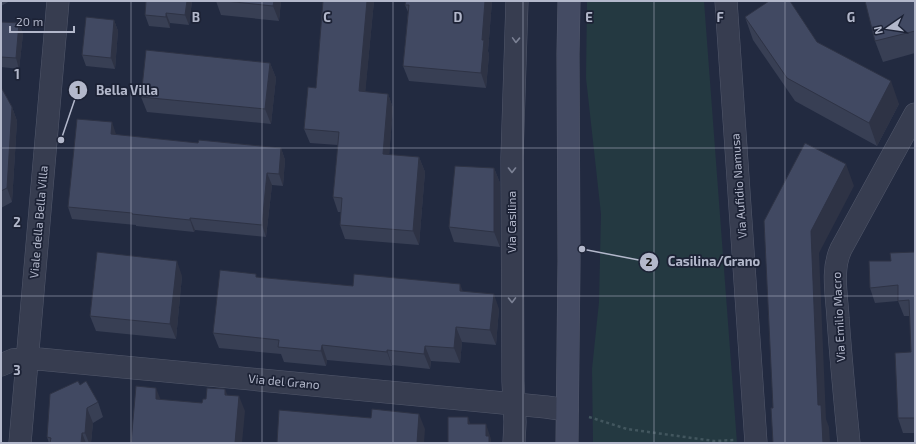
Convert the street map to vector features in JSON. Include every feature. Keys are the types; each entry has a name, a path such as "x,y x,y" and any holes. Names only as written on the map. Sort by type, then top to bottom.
{"main road":[{"path":"567,443 569,1"}],"street":[{"name":"Viale della Bella Villa","path":"20,443 58,1"},
{"name":"Via Casilina","path":"514,443 512,157 517,1"},
{"name":"Via Aufidio Namusa","path":"726,1 756,441"},
{"name":"Via Emilio Macro","path":"849,443 840,341 836,261 841,249 915,114"},
{"name":"Via del Grano","path":"1,365 13,360 28,358 567,410"}],"path":[{"path":"567,410 628,429 714,441 756,441"}],"shaded area":[{"path":"587,1 704,1 737,443 593,443 592,369 599,302 601,214 586,78"}],"building":[{"path":"146,1 187,1 185,15 166,13 166,17 145,15"},
{"path":"225,1 274,1 273,6"},
{"path":"323,1 367,1 359,91 388,94 383,154 419,157 413,231 340,225 342,198 333,197 339,132 304,129 308,87 316,88"},
{"path":"406,1 485,1 481,73 403,66 409,5 405,5"},
{"path":"769,1 790,1 817,42 891,81 869,123 787,78 745,17"},
{"path":"865,1 915,1 915,31 875,41"},
{"path":"86,17 114,20 111,58 82,55"},
{"path":"1,22 19,23 16,58 1,57"},
{"path":"146,50 270,63 265,109 141,97"},
{"path":"1,87 12,107 7,188 1,191"},
{"path":"77,119 112,122 111,134 198,143 199,140 281,148 279,174 267,173 262,225 190,218 190,220 68,207"},
{"path":"805,143 846,164 811,231 818,405 821,405 823,443 773,443 771,408 773,408 764,221"},
{"path":"455,166 494,168 494,232 449,227"},
{"path":"97,252 177,261 170,324 90,316"},
{"path":"915,252 915,418 898,418 895,353 911,352 909,300 898,301 898,285 870,288 869,261 891,261 890,253"},
{"path":"220,270 256,274 256,277 353,286 354,274 460,284 460,291 494,294 490,330 456,327 454,348 425,346 424,354 387,350 387,352 322,345 321,351 278,347 279,340 213,333"},
{"path":"78,381 80,385 86,381 98,402 87,408 85,433 82,433 81,443 50,443 51,438 47,437 50,394"},
{"path":"136,386 156,388 156,399 202,403 203,399 206,399 207,388 225,389 225,395 239,396 235,443 131,443"},
{"path":"372,409 419,414 417,443 277,443 279,410 371,418"},
{"path":"448,417 468,417 468,424 486,424 486,436 489,436 489,443 448,443"}],"place":[{"name":"Bella Villa","path":"61,140"},
{"name":"Casilina/Grano","path":"582,249"}]}
